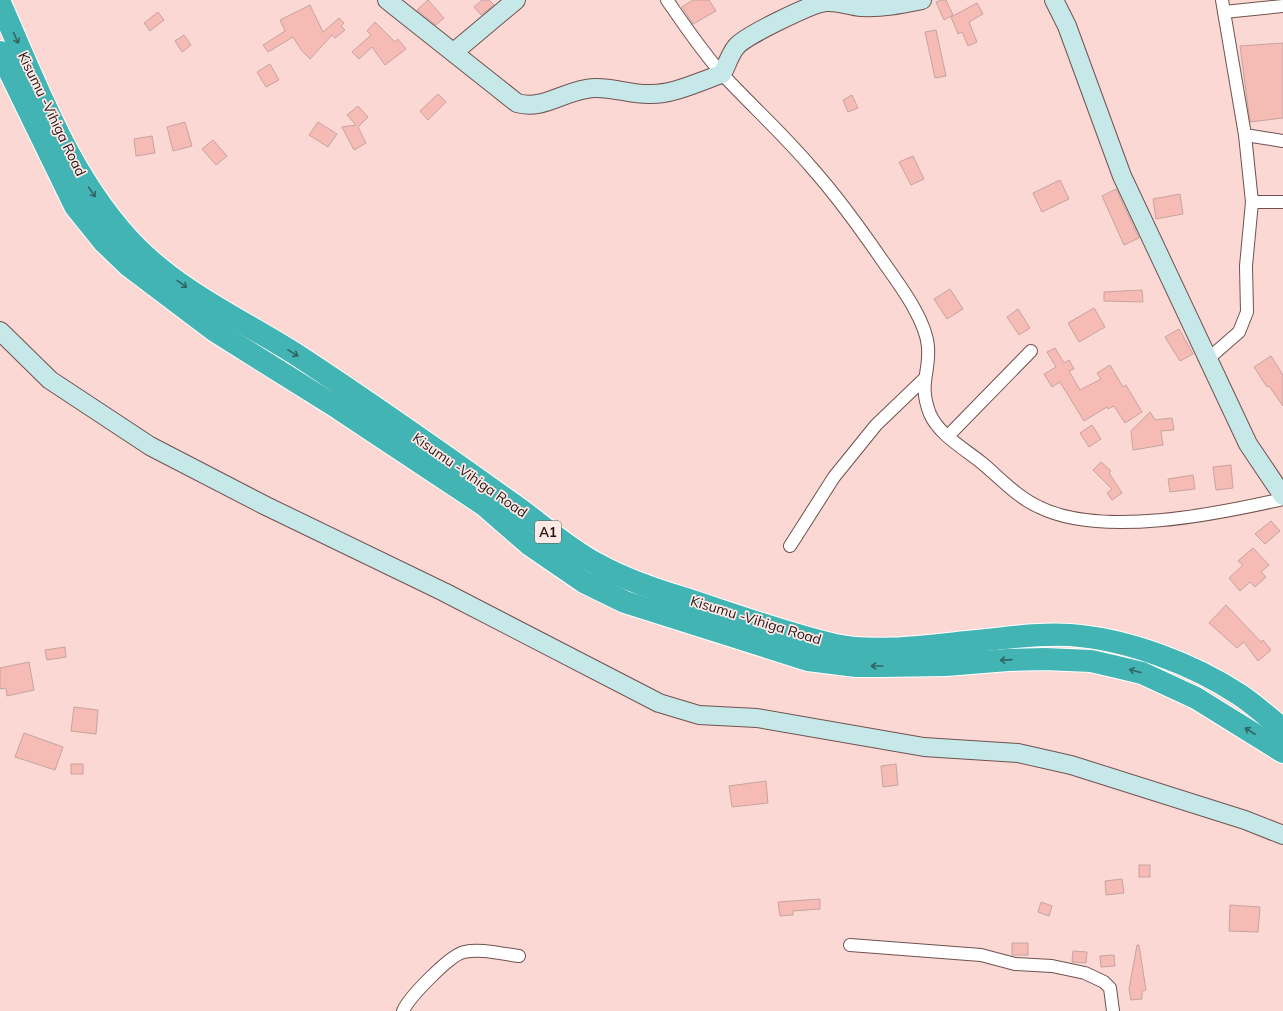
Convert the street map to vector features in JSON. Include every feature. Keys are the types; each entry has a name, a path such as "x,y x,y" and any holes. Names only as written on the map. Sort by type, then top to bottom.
{"highway":[{"name":"Kisumu -Vihiga Road","path":"0,3 58,134 74,164 90,191 138,249 202,299 298,356 519,508 560,541 594,563 634,583 774,628 838,645 859,648 889,648 1022,636 1069,635 1108,641 1154,654 1190,669 1240,695 1283,729"},
{"name":"Kisumu -Vihiga Road","path":"0,52 75,206 104,242 129,266 215,331 338,408 484,505 530,545 584,582 625,602 808,660 856,666 882,666 946,665 1008,660 1045,659 1091,661 1142,673 1196,698 1283,752"}],"street":[{"path":"387,0 517,103 527,106 547,102 578,90 594,88 651,94 673,91 722,74 736,46 745,39 818,3 841,2 859,6 879,7 922,0"},
{"path":"454,52 516,0"},
{"path":"667,0 722,74 811,166 858,226 891,274 909,303 925,336 928,352 924,392 931,417 948,436 1022,497 1039,507 1058,515 1094,520 1149,521 1191,517 1283,499"},
{"path":"1057,1 1122,176 1248,444 1283,496"},
{"path":"1208,359 1239,332 1247,312 1246,266 1252,202 1245,135 1223,6 1283,6"},
{"path":"1245,135 1283,141"},
{"path":"1252,202 1283,202"},
{"path":"0,332 50,380 150,446 266,506 444,592 659,703 699,715 757,718 924,747 1018,753 1079,767 1245,820 1283,835"},
{"path":"948,436 1031,351"},
{"path":"790,546 834,477 876,425 924,380"},
{"path":"850,945 982,955 1015,964 1052,966 1085,973 1104,982 1110,988 1113,1011"},
{"path":"403,1011 418,989 457,955 471,951 519,956"}],"building":[{"path":"428,0 444,18 436,25 417,10"},
{"path":"482,0 489,0 494,5 481,15 474,7"},
{"path":"693,0 709,0 716,11 693,24 682,7"},
{"path":"946,0 953,15 944,20 936,2"},
{"path":"977,3 983,14 969,22 977,42 968,46 962,32 958,34 951,17"},
{"path":"310,5 323,32 339,18 344,23 341,26 345,30 335,38 332,35 310,59 302,51 293,37 268,52 263,45 285,31 280,20"},
{"path":"158,12 164,20 150,31 144,23"},
{"path":"375,22 395,42 398,39 406,49 385,65 372,47 359,59 352,52 371,35 367,31"},
{"path":"936,30 946,76 935,78 925,32"},
{"path":"184,35 191,45 182,52 175,41"},
{"path":"1283,43 1283,118 1250,122 1240,46"},
{"path":"270,64 279,80 266,87 257,72"},
{"path":"438,94 446,102 428,120 420,111"},
{"path":"852,95 858,108 848,112 843,100"},
{"path":"358,106 368,117 358,127 366,143 354,150 342,127 356,125 347,115"},
{"path":"185,122 192,146 173,151 167,127"},
{"path":"318,122 337,134 328,147 309,135"},
{"path":"152,136 155,153 136,156 134,139"},
{"path":"213,140 227,156 216,165 202,149"},
{"path":"913,156 924,179 911,185 899,162"},
{"path":"1060,180 1069,199 1042,212 1033,193"},
{"path":"1116,189 1139,238 1124,245 1102,196"},
{"path":"1180,194 1183,214 1156,219 1153,199"},
{"path":"950,289 963,309 947,319 934,299"},
{"path":"1142,290 1143,302 1104,301 1104,292"},
{"path":"1094,308 1105,327 1079,342 1068,323"},
{"path":"1018,309 1030,328 1019,335 1007,317"},
{"path":"1179,329 1193,354 1180,361 1165,337"},
{"path":"1055,348 1064,363 1069,360 1074,369 1069,371 1080,390 1101,379 1097,373 1110,365 1123,387 1126,385 1142,412 1125,423 1114,406 1108,409 1107,407 1084,421 1060,382 1052,387 1044,374 1056,367 1047,352"},
{"path":"1271,356 1283,375 1283,406 1269,386 1267,387 1254,367"},
{"path":"1150,412 1155,420 1172,418 1174,430 1161,431 1163,445 1133,450 1131,431"},
{"path":"1092,425 1101,439 1089,447 1080,433"},
{"path":"1101,462 1111,471 1109,473 1122,493 1112,500 1107,493 1112,489 1093,470"},
{"path":"1231,465 1233,488 1216,490 1213,467"},
{"path":"1193,475 1195,489 1170,492 1168,479"},
{"path":"1271,521 1280,531 1265,544 1255,534"},
{"path":"1253,548 1269,565 1261,572 1266,577 1255,587 1250,582 1240,591 1229,578 1243,565 1238,561"},
{"path":"1226,605 1261,642 1263,640 1271,650 1258,661 1244,642 1237,648 1209,623"},
{"path":"65,647 66,657 47,660 45,650"},
{"path":"29,662 34,690 7,696 6,688 0,689 0,668"},
{"path":"74,707 98,710 96,734 71,731"},
{"path":"24,733 63,747 55,770 15,757"},
{"path":"71,764 83,764 83,774 71,774"},
{"path":"896,764 898,785 883,787 881,766"},
{"path":"766,781 768,803 732,807 729,786"},
{"path":"1139,865 1150,865 1150,877 1139,877"},
{"path":"1122,879 1124,893 1106,895 1105,881"},
{"path":"820,899 820,909 793,911 793,915 780,916 778,902"},
{"path":"1041,902 1052,906 1049,916 1038,912"},
{"path":"1230,905 1260,907 1258,932 1229,931"},
{"path":"1012,943 1028,943 1028,955 1012,955"},
{"path":"1137,945 1139,945 1146,990 1142,991 1142,999 1131,1000 1129,989"},
{"path":"1073,951 1087,952 1086,963 1072,962"},
{"path":"1114,955 1115,966 1101,967 1100,956"}]}
